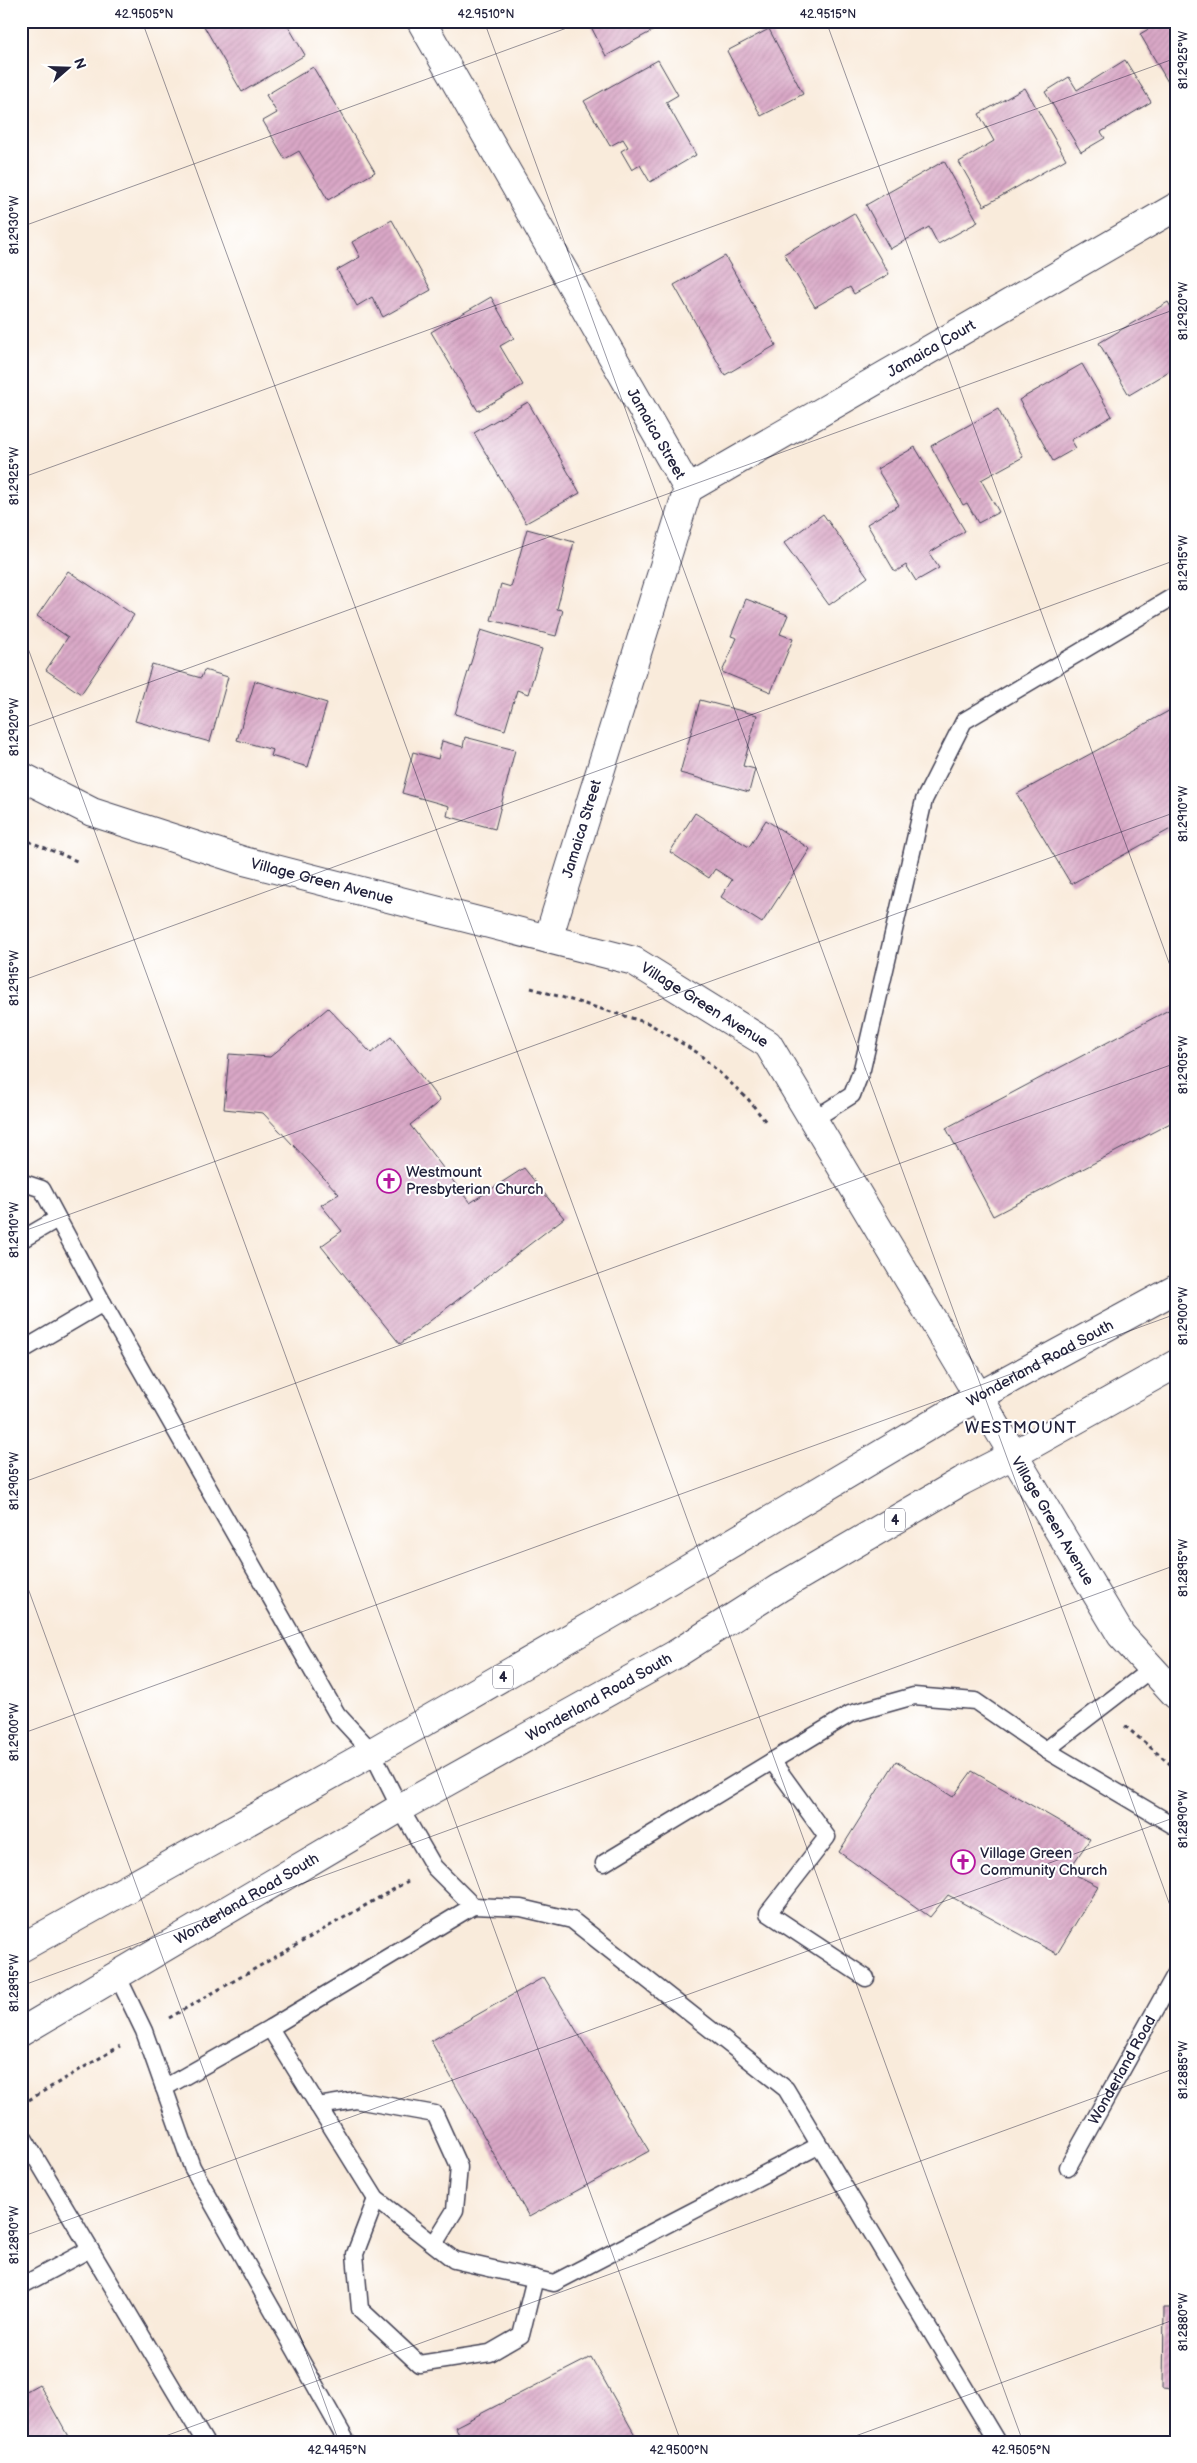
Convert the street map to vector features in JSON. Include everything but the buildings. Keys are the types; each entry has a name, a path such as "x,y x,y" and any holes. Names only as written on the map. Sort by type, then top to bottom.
{"street":[{"name":"Jamaica Street","path":"421,21 688,489 548,939"},
{"name":"Jamaica Court","path":"688,489 1176,207"},
{"name":"Village Green Avenue","path":"21,776 92,812 244,861 634,961 768,1044 1121,1635 1176,1695"},
{"name":"Wonderland Road South","path":"21,1948 372,1752 646,1594 979,1396 1176,1289"},
{"name":"Wonderland Road South","path":"21,2032 400,1808 676,1654 779,1588 962,1480 1013,1455 1176,1364"}],"lane":[{"path":"814,1119 852,1095 862,1069 924,800 964,721 1176,595"},
{"path":"21,1182 42,1190 103,1303 337,1714 372,1752 400,1808 434,1867 473,1906"},
{"path":"21,1240 57,1219"},
{"path":"21,1351 103,1303"},
{"path":"1046,1750 1151,1669"},
{"path":"604,1863 850,1714 914,1696 975,1701 1046,1750 1176,1828"},
{"path":"772,1761 827,1836 768,1913 866,1978"},
{"path":"164,2088 270,2028 473,1906 521,1908 572,1920 786,2089 818,2146 997,2442"},
{"name":"Wonderland Road","path":"1068,2166 1176,1973"},
{"path":"117,1975 144,2031 192,2167 348,2442"},
{"path":"270,2028 376,2199 454,2260 554,2283 818,2146"},
{"path":"318,2106 356,2100 435,2114 459,2166 455,2210 434,2244"},
{"path":"21,2133 205,2442"},
{"path":"376,2199 355,2254 360,2309 418,2364 490,2353 521,2335 535,2278"},
{"path":"21,2286 90,2249"}],"path":[{"path":"21,838 77,861"},
{"path":"531,988 648,1023 698,1053 748,1099 766,1122"},
{"path":"1125,1726 1176,1769"},
{"path":"21,2104 144,2031 434,1867"}],"place":[{"name":"Westmount Presbyterian Church","path":"389,1181"},
{"name":"Village Green Community Church","path":"963,1862"}],"district":[{"name":"WESTMOUNT","path":"1021,1428"}]}
